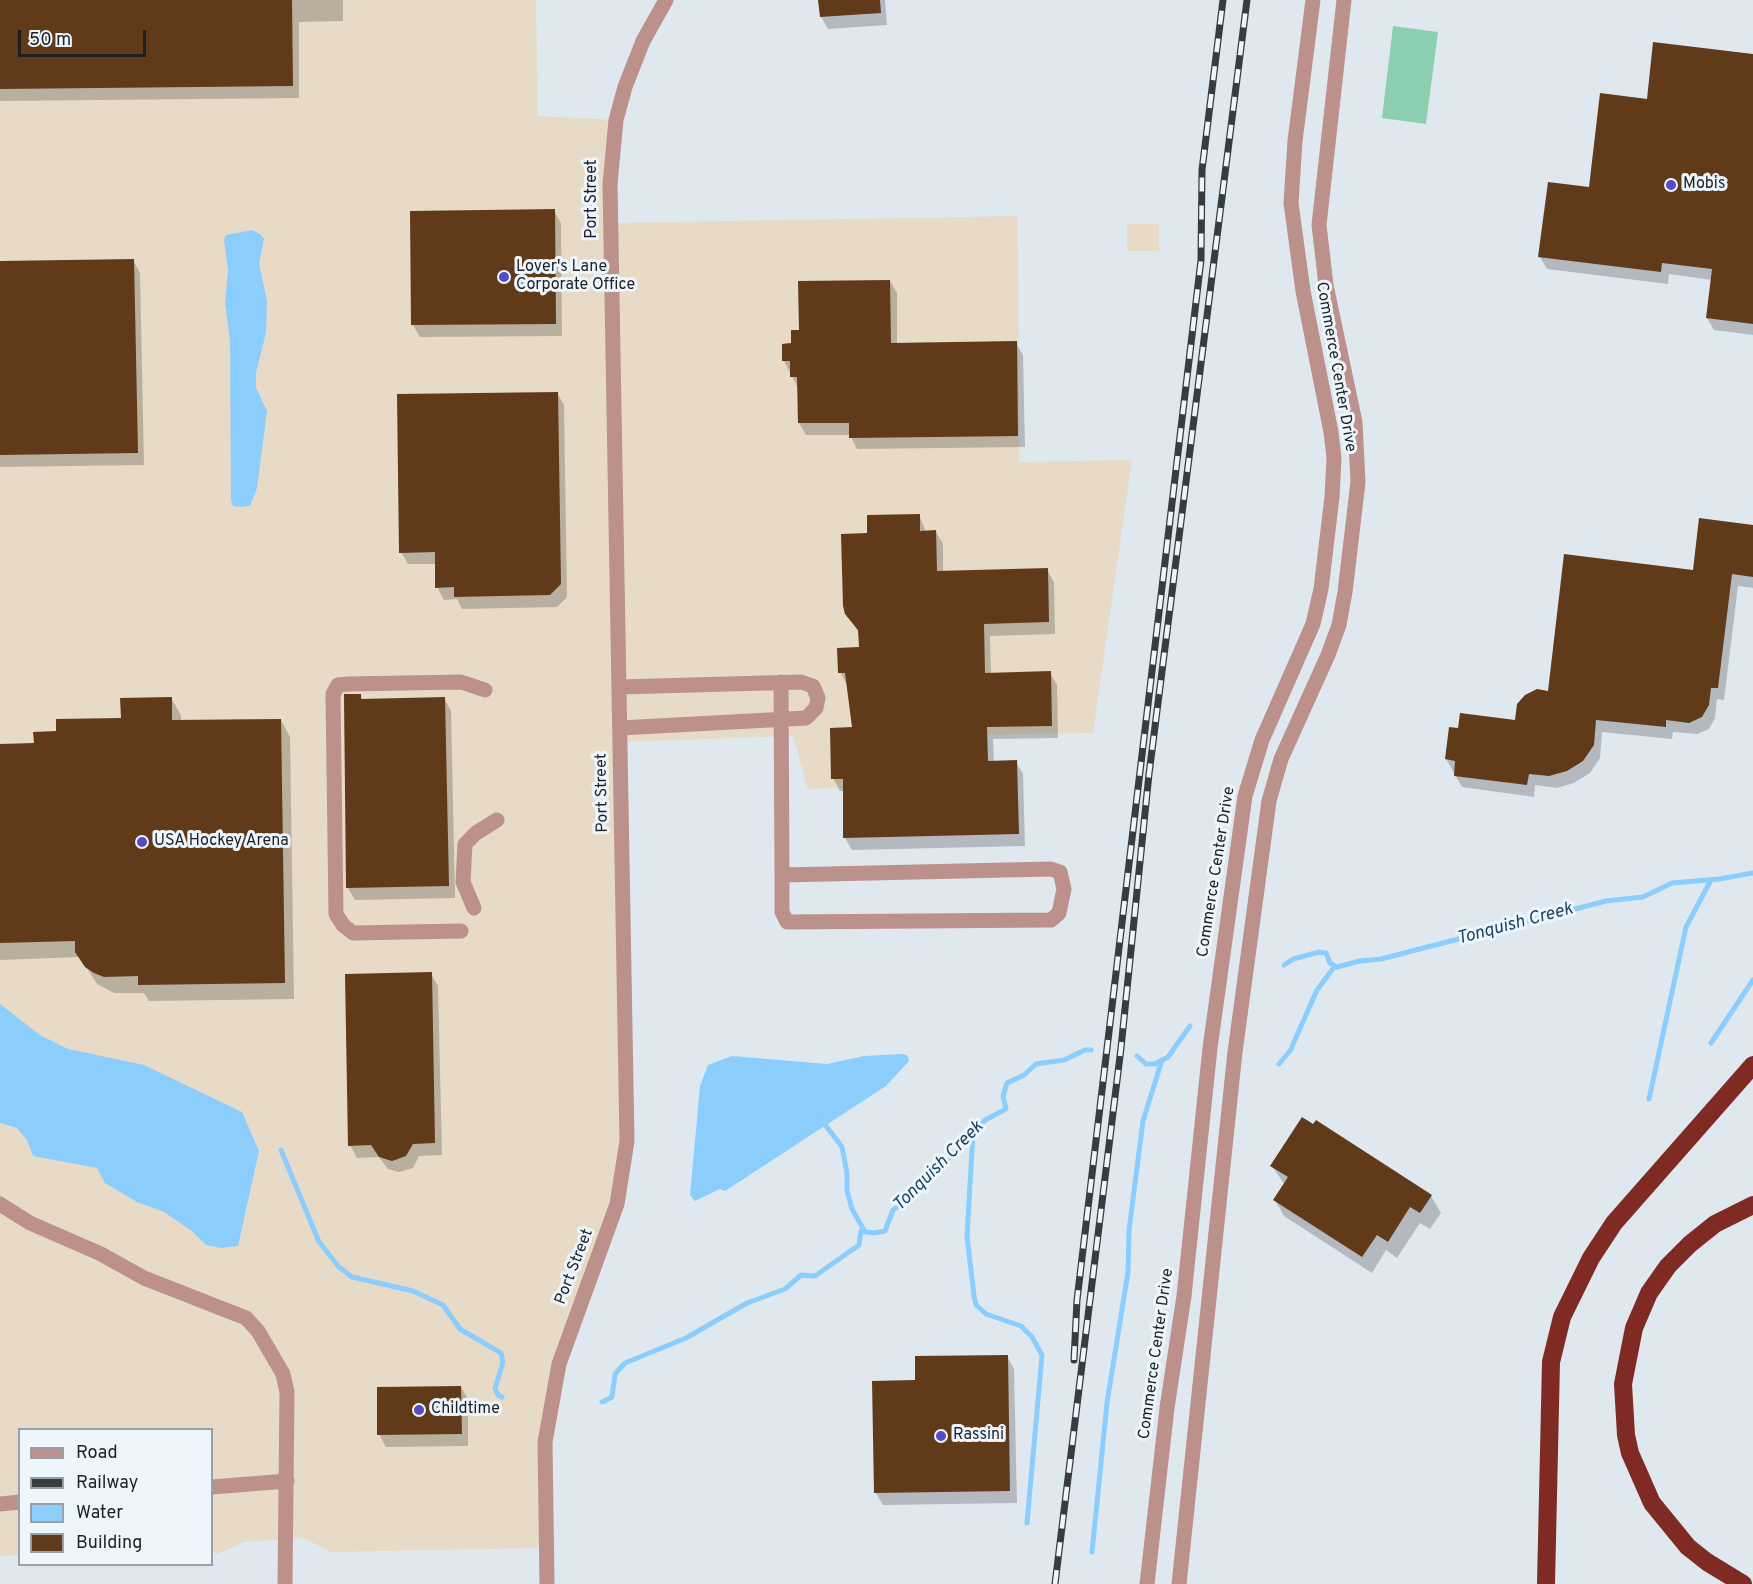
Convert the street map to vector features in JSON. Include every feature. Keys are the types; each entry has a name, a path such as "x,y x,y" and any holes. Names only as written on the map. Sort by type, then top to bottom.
{"highway":[{"path":"1546,1584 1551,1362 1562,1317 1591,1258 1614,1223 1753,1065"},
{"path":"1743,1584 1707,1563 1688,1547 1652,1503 1630,1453 1623,1403 1623,1384 1634,1328 1649,1293 1668,1266 1715,1224 1753,1206"}],"street":[{"name":"Port Street","path":"547,1584 545,1442 559,1364 617,1204 627,1141 610,184 616,120 633,64 666,0"},
{"name":"Commerce Center Drive","path":"1147,1584 1167,1408 1184,1296 1210,1048 1245,796 1266,731 1313,624 1321,589 1332,497 1334,458 1331,432 1303,291 1291,203 1295,141 1312,0"},
{"name":"Commerce Center Drive","path":"1179,1584 1235,1052 1269,801 1281,759 1328,655 1339,625 1358,482 1359,454 1355,422 1326,285 1319,225 1344,0"},
{"path":"461,931 353,933 343,925 336,914 333,694 338,685 348,684 461,682 485,690"},
{"path":"781,682 782,912 787,922 1051,920 1059,914 1064,889 1060,872 1051,869 782,875"},
{"path":"619,687 801,682 813,686 818,698 816,708 806,718 620,728"},
{"path":"474,908 463,882 465,844 476,833 497,820"},
{"path":"1210,1048 1235,1052"},
{"path":"0,1204 30,1223 101,1254 144,1278 246,1318 270,1349 283,1374 288,1408 285,1584"},
{"path":"213,1487 287,1481"},
{"path":"0,1504 18,1502"}],"shaded area":[{"path":"0,0 536,0 538,116 616,120 611,223 1018,216 1019,462 1132,460 1093,733 965,735 965,785 808,789 793,736 620,742 624,1172 570,1330 545,1442 546,1548 331,1552 304,1538 245,1542 217,1554 213,1552 213,1428 18,1428 18,1555 0,1556"},
{"path":"1127,224 1159,224 1159,251 1127,251"}],"green space":[{"path":"1393,26 1438,32 1426,124 1382,118"}],"water":[{"path":"252,230 264,239 259,264 267,301 266,333 256,373 256,388 267,411 257,488 250,506 241,507 233,506 231,500 230,341 225,303 228,270 224,240 226,235"},
{"path":"0,1004 40,1035 68,1049 144,1065 242,1112 259,1151 238,1246 221,1248 206,1245 193,1232 164,1212 137,1202 105,1183 97,1168 33,1156 27,1140 17,1128 0,1123"},
{"path":"903,1054 908,1056 909,1061 886,1086 725,1191 720,1189 695,1201 690,1195 700,1086 708,1065 732,1056 827,1064 864,1056"}],"building":[{"path":"0,0 292,0 293,86 0,89"},
{"path":"818,0 880,0 881,13 820,17"},
{"name":"Mobis","path":"1653,42 1753,54 1753,324 1706,318 1712,269 1662,263 1661,272 1538,257 1548,182 1589,187 1600,93 1647,99"},
{"path":"555,209 556,324 411,325 410,211"},
{"path":"134,259 138,453 0,455 0,261"},
{"path":"890,280 891,343 1017,341 1018,436 849,438 849,423 798,423 797,377 790,377 790,361 782,361 782,344 791,343 791,330 799,330 798,281"},
{"path":"558,392 561,584 550,595 454,597 454,587 435,588 435,552 399,553 397,394"},
{"path":"920,514 920,531 936,530 937,571 1048,568 1049,622 984,624 985,673 1051,671 1052,726 987,727 988,761 1017,760 1019,834 843,838 843,779 831,779 830,728 852,727 845,673 838,673 837,648 859,647 858,630 845,614 843,606 841,534 867,533 867,515"},
{"path":"1699,518 1753,525 1753,577 1732,574 1718,688 1711,688 1709,705 1702,717 1689,723 1666,720 1666,727 1596,720 1594,745 1583,761 1567,771 1549,776 1529,774 1527,785 1454,776 1455,761 1445,759 1449,727 1458,728 1460,713 1515,720 1517,704 1525,695 1537,689 1548,691 1564,554 1693,570"},
{"path":"344,694 361,694 361,699 445,697 449,886 346,888"},
{"name":"USA Hockey Arena","path":"172,697 172,720 281,719 285,983 138,985 138,976 104,977 85,967 75,952 75,941 0,943 0,744 34,743 33,732 56,731 56,719 121,718 120,698"},
{"path":"432,972 435,1143 413,1144 406,1156 392,1161 379,1157 371,1145 348,1146 345,974"},
{"path":"1302,1117 1313,1124 1316,1120 1432,1195 1420,1213 1410,1207 1388,1242 1377,1235 1362,1257 1273,1200 1288,1177 1270,1166"},
{"name":"Rassini","path":"1008,1355 1010,1491 874,1493 872,1381 915,1380 915,1356"},
{"name":"Childtime","path":"461,1386 462,1434 377,1435 377,1387"}],"waterway":[{"name":"Tonquish Creek","path":"1284,965 1293,959 1319,952 1326,953 1330,963 1337,967 1381,959 1606,901 1643,897 1672,883 1753,873"},
{"path":"1649,1099 1686,927 1711,880"},
{"path":"1279,1064 1290,1051 1317,990 1335,966"},
{"path":"1711,1043 1753,980"},
{"name":"Tonquish Creek","path":"1137,1056 1146,1064 1155,1064 1168,1057 1190,1026"},
{"name":"Tonquish Creek","path":"602,1402 612,1397 615,1374 625,1363 686,1338 747,1303 785,1289 801,1275 815,1276 859,1245 861,1231 874,1233 885,1231 893,1210 912,1197 985,1120 1006,1109 1003,1096 1007,1083 1024,1075 1036,1064 1064,1060 1085,1050 1091,1050"},
{"path":"1092,1552 1107,1403 1128,1272 1129,1230 1143,1121 1162,1060"},
{"path":"823,1122 842,1147 847,1173 847,1191 852,1209 865,1232"},
{"path":"973,1133 967,1236 976,1305 986,1314 1021,1326 1032,1337 1042,1355 1027,1523"},
{"path":"281,1150 319,1242 339,1267 352,1277 413,1291 443,1305 460,1329 501,1353 503,1362 495,1389 502,1397"}],"railway":[{"path":"1074,1360 1077,1300 1201,260 1202,170 1223,0"},
{"path":"1055,1584 1121,1048 1149,774 1247,0"}],"place":[{"name":"Mobis","path":"1671,185"},
{"name":"Lover's Lane Corporate Office","path":"504,277"},
{"name":"USA Hockey Arena","path":"142,842"},
{"name":"Childtime","path":"419,1410"},
{"name":"Rassini","path":"941,1436"}]}
